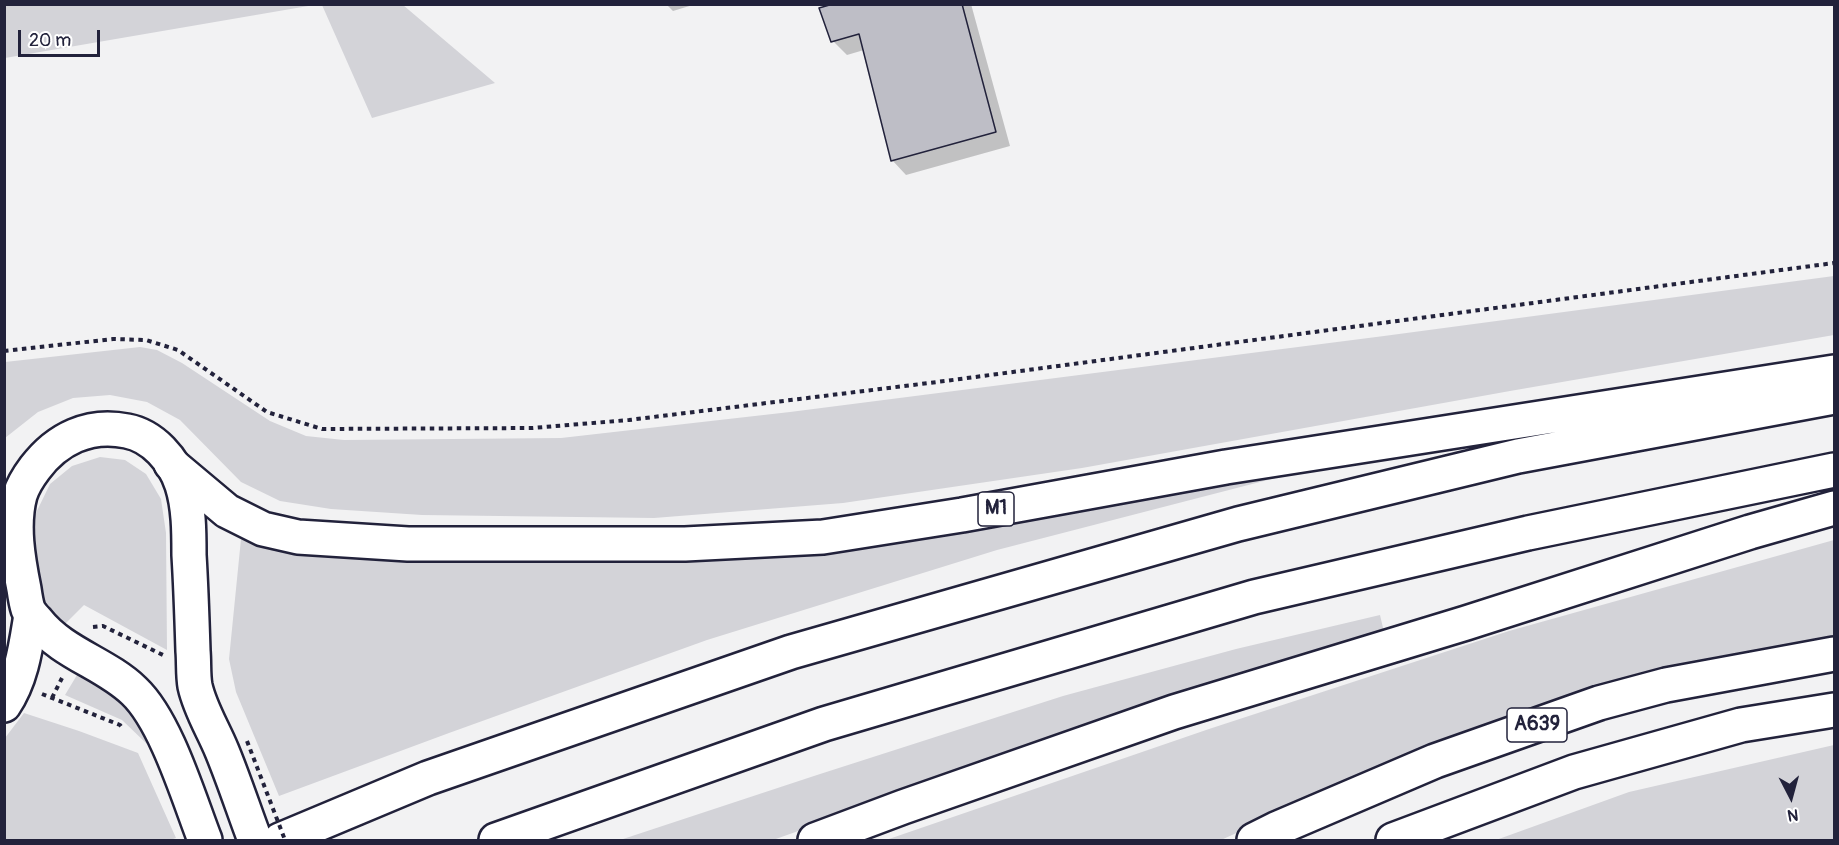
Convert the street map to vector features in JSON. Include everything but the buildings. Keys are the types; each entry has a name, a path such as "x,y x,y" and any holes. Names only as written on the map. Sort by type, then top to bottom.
{"main road":[{"name":"M1","path":"171,464 227,511 263,529 298,537 408,544 685,544 823,537 962,515 1227,467 1834,372"},
{"path":"280,840 429,778 791,652 1238,524 1518,456 1834,397"},
{"path":"4,705 16,683 23,656 17,511 28,477 57,445 74,435 92,429 130,432 147,440 160,449 182,485 189,534 195,684 204,712 234,746 255,840"},
{"path":"4,477 15,474 42,459"},
{"path":"496,840 824,724 1254,597 1528,533 1834,470"},
{"path":"815,840 1174,712 1750,532 1834,508"},
{"path":"21,604 46,633 134,690 146,704 177,767 205,840"},
{"name":"A639","path":"1254,840 1435,761 1599,703 1666,685 1834,654"},
{"name":"A639","path":"1393,840 1574,772 1741,725 1834,710"}],"path":[{"path":"4,351 113,339 146,340 178,350 267,412 322,429 533,428 629,420 933,382 1834,263"},
{"path":"41,693 120,725 128,734"},
{"path":"234,746 285,840"}],"shaded area":[{"path":"5,4 314,4 314,5 5,58"},
{"path":"322,5 403,5 495,83 372,118"},
{"path":"1834,276 1834,335 1082,468 843,503 654,518 422,515 331,509 280,501 241,482 180,420 147,402 110,395 73,398 38,412 5,438 5,362 140,347 157,350 182,363 270,421 306,436 344,440 561,438 790,412"},
{"path":"100,457 125,460 146,474 161,499 166,533 167,650 84,605 64,625 46,604 35,572 34,517 50,484 72,466"},
{"path":"1314,468 997,550 707,640 279,796 236,692 229,659 241,539 399,556 568,560"},
{"path":"1834,540 1834,638 1714,657 1625,679 1360,777 1221,840 886,840 1209,729 1509,631"},
{"path":"1380,615 1384,632 1175,697 773,840 620,840 1063,696 1236,649"},
{"path":"77,675 104,687 121,700 134,718 147,744 122,720 65,695"},
{"path":"24,713 138,753 176,838 170,840 5,840 5,738"},
{"path":"1834,745 1834,840 1496,840 1629,792"}]}
